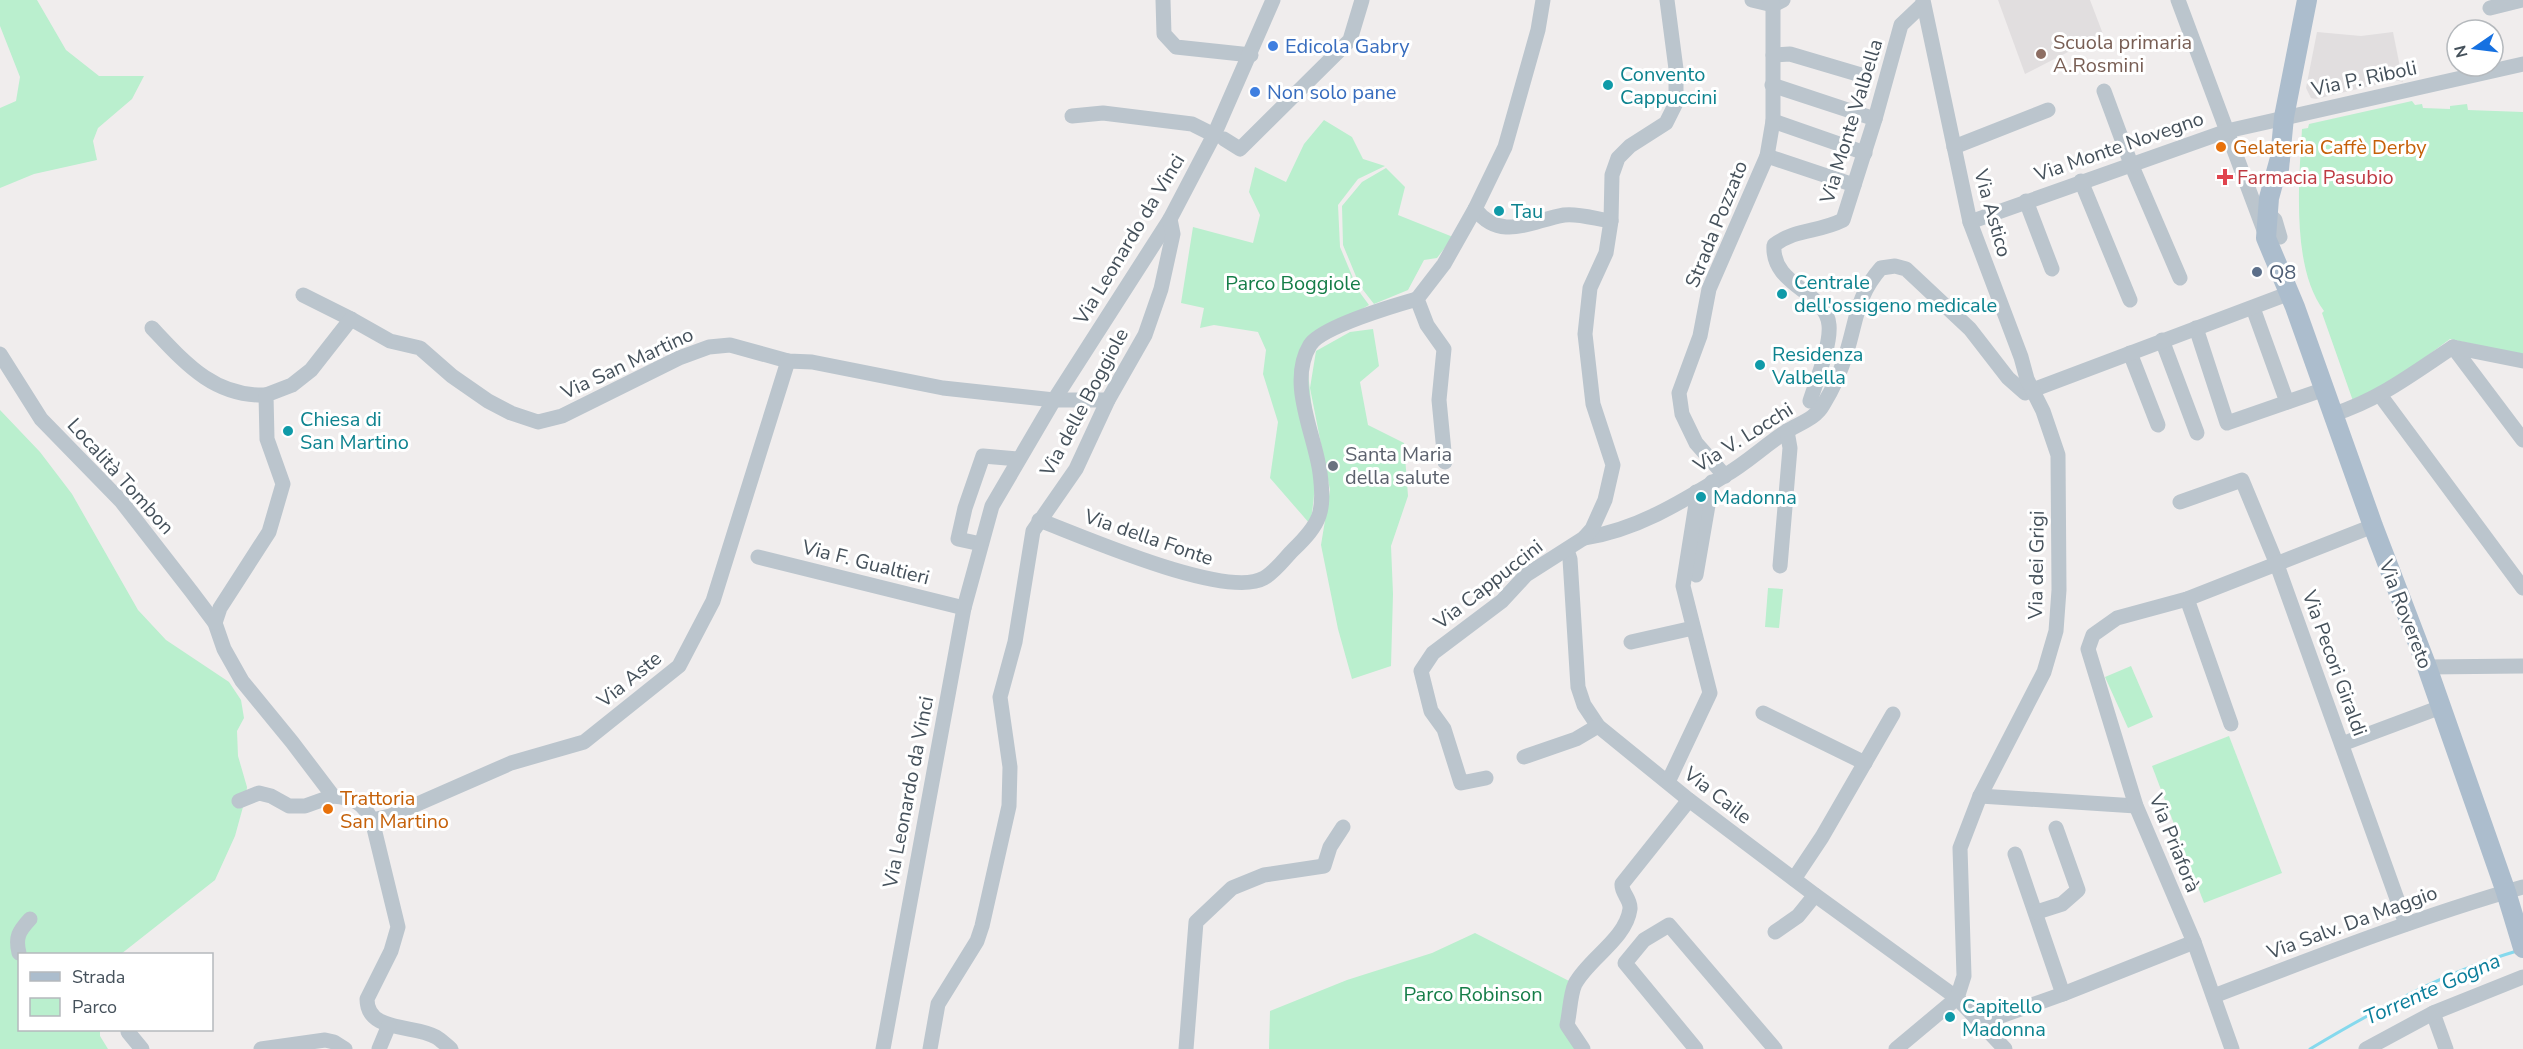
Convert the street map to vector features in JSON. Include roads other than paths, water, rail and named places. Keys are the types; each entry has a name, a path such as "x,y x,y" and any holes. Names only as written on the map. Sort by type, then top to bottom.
{"main road":[{"path":"2272,241 2284,117 2307,0"},
{"path":"2272,241 2260,201 2280,158"},
{"name":"Via Rovereto","path":"2272,241 2373,526 2441,707 2514,890 2522,943"}],"street":[{"path":"1163,0 1164,34 1176,47 1251,55"},
{"name":"Via Leonardo da Vinci","path":"883,1049 964,608 992,506 1054,400 1170,219 1219,137 1273,0"},
{"path":"1072,116 1103,113 1192,123 1240,149 1350,40 1362,0"},
{"path":"1445,462 1439,400 1444,349 1427,325 1417,298 1444,264 1475,209 1505,147 1538,30 1543,0"},
{"name":"Via Cappuccini","path":"1486,778 1461,783 1444,729 1431,711 1421,671 1433,653 1502,601 1526,575 1584,538 1592,529 1605,500 1613,465 1593,404 1585,334 1590,288 1606,253 1611,220 1612,175 1618,158 1630,146 1666,123 1676,103 1676,69 1666,0"},
{"path":"1752,0 1775,2"},
{"name":"Via Rovereto","path":"2178,0 2227,131 2260,201 2272,241"},
{"path":"2490,8 2522,0"},
{"name":"Strada Pozzato","path":"1718,479 1682,414 1679,393 1700,336 1709,289 1767,156 1773,121 1775,2"},
{"name":"Via Monte Valbella","path":"1810,401 1822,363 1829,325 1822,308 1782,274 1773,256 1774,245 1788,235 1827,228 1843,220 1865,153 1901,25 1922,2"},
{"name":"Via Astico","path":"1922,2 1970,222 2021,357 2027,379 2034,389"},
{"path":"1773,55 1790,54 1862,75"},
{"name":"Via P. Riboli","path":"2284,117 2523,64"},
{"path":"1772,85 1875,119"},
{"path":"2104,91 2131,164 2180,278"},
{"path":"1954,147 2048,110"},
{"name":"Via Monte Novegno","path":"1970,222 2227,131 2284,117"},
{"path":"1773,121 1865,153"},
{"path":"1767,156 1854,185"},
{"path":"2081,181 2130,300"},
{"path":"2026,201 2052,269"},
{"path":"1475,209 1484,222 1503,229 1567,215 1611,220"},
{"name":"Via delle Boggiole","path":"930,1049 938,1004 977,941 982,926 1009,806 1010,767 1000,697 1015,642 1033,531 1076,469 1108,400 1145,335 1161,289 1173,234 1170,219"},
{"name":"Via V. Locchi","path":"1584,538 1606,534 1647,520 1718,479 1787,431 1810,419 1823,406 1847,352 1860,300 1869,281 1881,268 1895,266 1906,269 1970,329 2008,378 2025,393 2034,389"},
{"path":"2034,389 2253,308 2287,288"},
{"name":"Via San Martino","path":"303,295 390,341 420,348 452,376 488,400 538,422 562,416 679,357 709,347 730,345 788,361 812,362 943,388 1054,400 1108,400"},
{"name":"Via della Fonte","path":"1039,520 1191,576 1236,584 1264,579 1314,529 1322,506 1320,474 1301,390 1303,362 1311,343 1368,313 1417,298"},
{"path":"2253,308 2287,402"},
{"path":"152,328 191,369 202,377 244,393 266,395 292,385 311,370 351,319"},
{"path":"2196,328 2227,423 2325,389"},
{"path":"2163,340 2197,433"},
{"path":"2453,347 2523,440"},
{"path":"2334,414 2359,406 2380,395 2453,347 2523,361"},
{"path":"2130,352 2158,425"},
{"name":"Località Tombon","path":"0,354 41,419 121,501 215,623"},
{"name":"Via Aste","path":"372,820 390,816 511,763 584,742 679,666 713,601 788,361"},
{"name":"Via dei Grigi","path":"1957,998 1964,976 1960,848 1980,796 2044,672 2056,631 2059,590 2058,455 2034,389"},
{"path":"266,395 267,439 283,484 270,532 220,608 215,623 224,649 242,681 333,796"},
{"path":"2380,395 2523,588"},
{"path":"1780,566 1790,448 1787,431"},
{"path":"981,544 958,539 965,508 983,456 1019,459"},
{"path":"1696,575 1718,479"},
{"name":"Via Pecori Giraldi","path":"2180,502 2242,480 2276,562 2406,924"},
{"path":"1668,782 1710,693 1683,586 1696,492"},
{"path":"2231,724 2187,599 2276,562 2373,526"},
{"name":"Via Caile","path":"1567,550 1570,559 1578,687 1584,705 1598,726 1689,800 1957,998 2005,1049"},
{"name":"Via F. Gualtieri","path":"758,558 964,608"},
{"name":"Via Priaforà","path":"2187,599 2117,618 2093,635 2088,649 2136,806 2194,942 2232,1049"},
{"path":"1631,642 1693,628"},
{"path":"2427,667 2523,666"},
{"path":"2342,744 2441,707"},
{"path":"1763,713 1865,763"},
{"path":"1794,879 1822,837 1893,714"},
{"path":"1524,757 1576,739 1598,726"},
{"path":"239,801 259,793 271,796 289,806 305,806 333,796 359,801 372,820 398,927 391,951 367,999 367,1007 370,1014 378,1020 436,1037 451,1049"},
{"path":"1980,796 2136,806"},
{"path":"1583,1049 1568,1025 1575,984 1623,928 1630,909 1622,884 1689,800"},
{"path":"1186,1049 1197,922 1232,888 1264,875 1324,866 1330,848 1343,827"},
{"path":"2037,912 2062,904 2078,890 2056,828"},
{"path":"2015,854 2037,912 2063,994"},
{"name":"Via Salv. Da Maggio","path":"2214,996 2406,924 2514,890"},
{"path":"1775,932 1798,916 1815,895"},
{"path":"19,953 16,942 19,932 30,919"},
{"path":"1696,1049 1625,963 1644,940 1669,925 1775,1049"},
{"path":"1981,1023 2063,994 2194,942"},
{"path":"2366,1049 2433,1013 2523,977"},
{"path":"1896,1049 1957,998"},
{"path":"2433,1013 2446,1049"},
{"path":"379,1049 389,1025"},
{"path":"128,1032 142,1049"},
{"path":"261,1049 325,1040 334,1042 345,1049"}],"waterway":[{"name":"Torrente Gogna","path":"2310,1049 2411,993 2463,970 2517,951"}],"place":[{"name":"Edicola Gabry","path":"1273,46"},
{"name":"Scuola primaria A.Rosmini","path":"2041,54"},
{"name":"Convento Cappuccini","path":"1608,85"},
{"name":"Non solo pane","path":"1255,92"},
{"name":"Gelateria Caffè Derby","path":"2221,147"},
{"name":"Farmacia Pasubio","path":"2225,177"},
{"name":"Tau","path":"1499,211"},
{"name":"Q8","path":"2257,272"},
{"name":"Centrale dell'ossigeno medicale","path":"1782,294"},
{"name":"Residenza Valbella","path":"1760,365"},
{"name":"Chiesa di San Martino","path":"288,431"},
{"name":"Santa Maria della salute","path":"1333,466"},
{"name":"Madonna","path":"1701,497"},
{"name":"Trattoria San Martino","path":"328,809"},
{"name":"Capitello Madonna","path":"1950,1017"}],"park label":[{"name":"Parco Boggiole","path":"1293,283"},
{"name":"Parco Robinson","path":"1473,994"}]}
